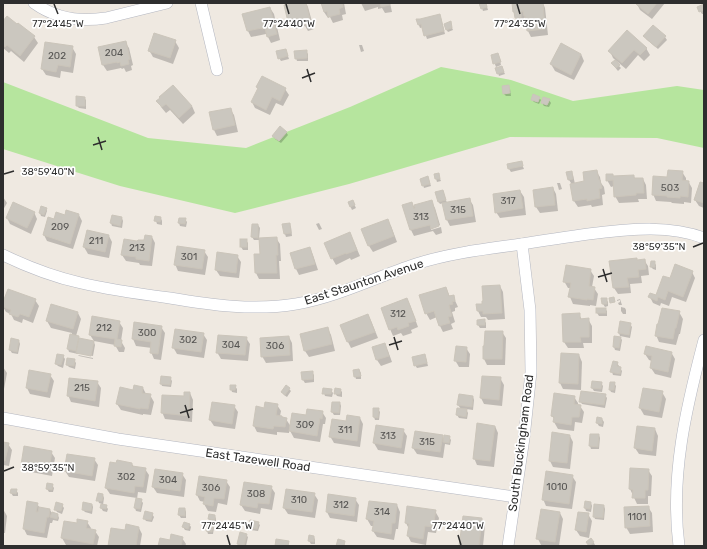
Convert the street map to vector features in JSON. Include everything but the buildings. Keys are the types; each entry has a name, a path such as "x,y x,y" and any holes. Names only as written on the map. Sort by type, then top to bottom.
{"street":[{"path":"34,3 49,12 67,18 78,19 106,18 167,3"},
{"path":"201,3 217,70"},
{"name":"East Staunton Avenue","path":"3,255 50,274 80,283 114,290 198,303 254,308 275,307 310,301 342,292 390,273 440,257 466,252 622,230 660,230 680,232 704,238"},
{"name":"South Buckingham Road","path":"508,546 514,497 524,438 531,372 530,310 522,244"},
{"path":"680,546 677,531 679,457 696,369 704,340"},
{"name":"East Tazewell Road","path":"3,418 126,440 514,497"}],"green space":[{"path":"441,67 511,80 573,101 677,86 704,90 704,148 657,138 510,137 349,184 235,213 120,186 3,149 3,82 148,138 246,148 350,107"}]}
